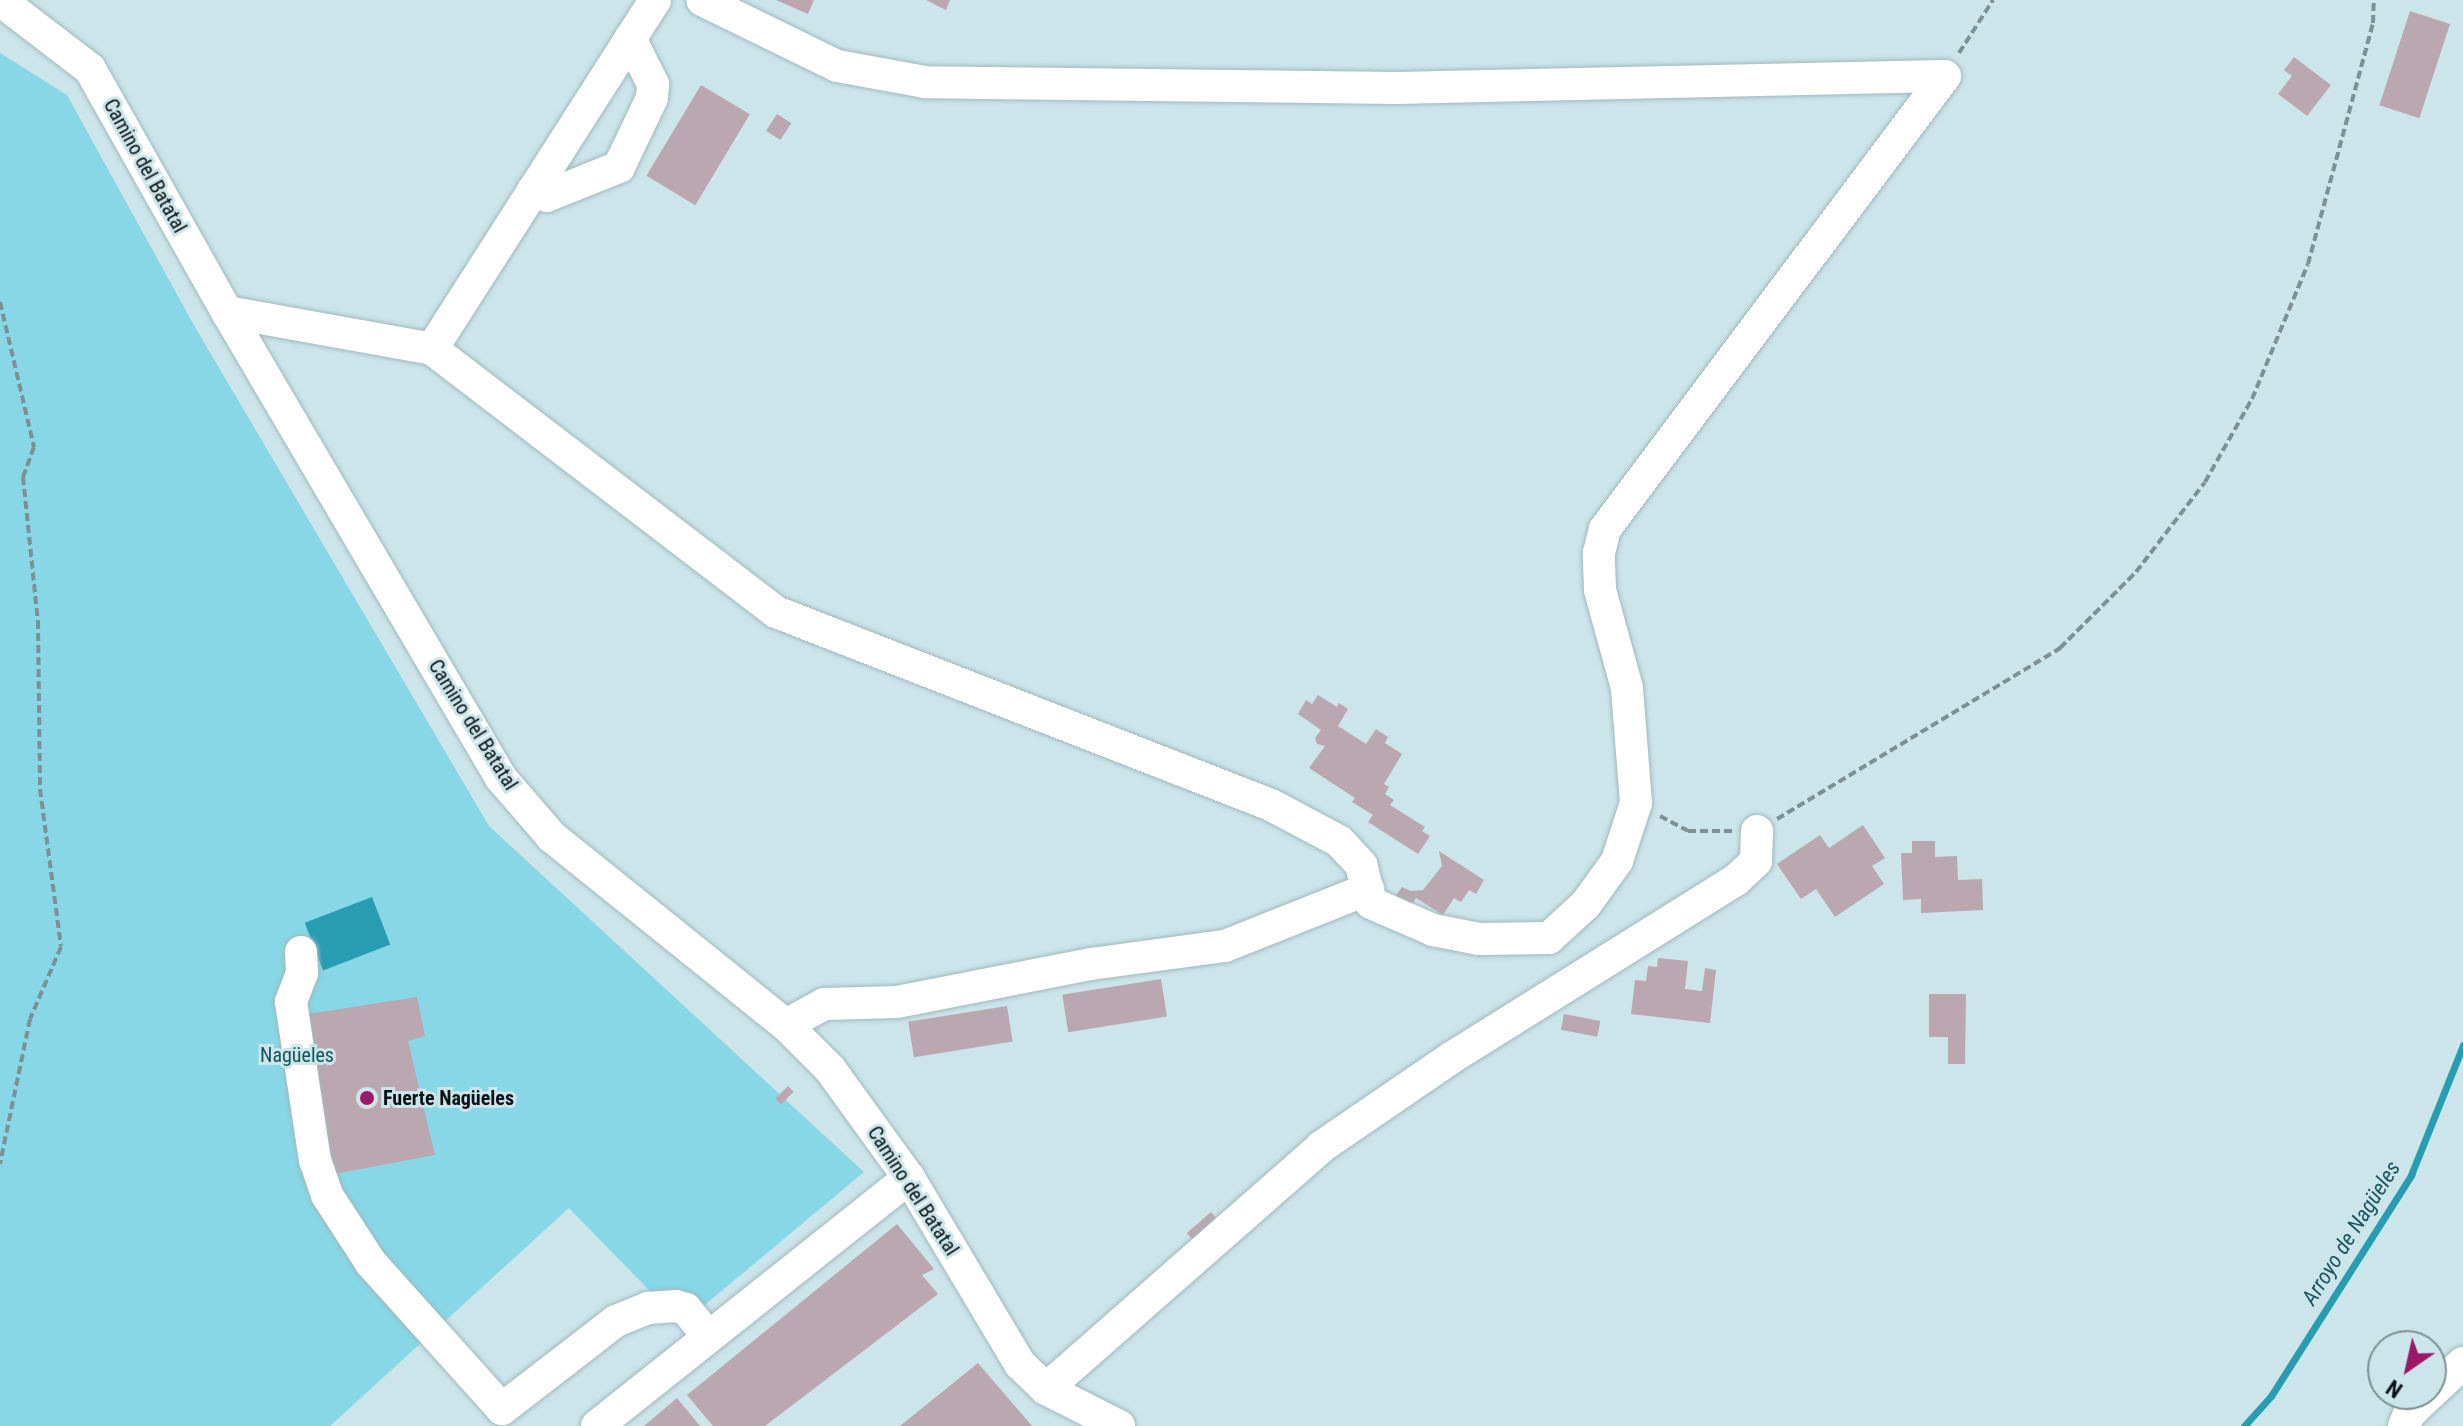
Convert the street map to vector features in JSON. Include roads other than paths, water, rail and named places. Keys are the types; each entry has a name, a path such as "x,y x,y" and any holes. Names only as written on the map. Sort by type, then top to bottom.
{"street":[{"name":"Camino del Batatal","path":"0,0 90,69 227,312 501,778 552,837 786,1025 830,1069 909,1178 1020,1364 1046,1389 1119,1426"},
{"path":"432,349 655,0"},
{"path":"227,312 432,349 776,612 1271,805 1339,841 1361,865 1371,903 1433,930 1479,939 1549,938 1586,904 1617,861 1636,803 1627,688 1600,590 1599,553 1605,529 1945,76 1397,88 925,82 837,66 702,0"},
{"path":"533,190 547,196 619,167 652,98 653,84 630,38"},
{"path":"1046,1389 1321,1147 1451,1058 1737,879 1756,861 1757,831"},
{"path":"786,1025 824,1004 897,1002 1091,964 1225,946 1368,889"},
{"path":"301,952 302,973 291,1002 315,1160 327,1195 371,1263 502,1409 616,1321 648,1308 676,1306 686,1309 709,1337"},
{"path":"597,1426 909,1178"},
{"path":"2447,1378 2463,1363"}],"waterway":[{"name":"Arroyo de Nagüeles","path":"2244,1426 2271,1396 2411,1175 2463,1045"}],"place":[{"name":"Fuerte Nagüeles","path":"367,1098"}],"park label":[{"name":"Nagüeles","path":"297,1055"}]}
